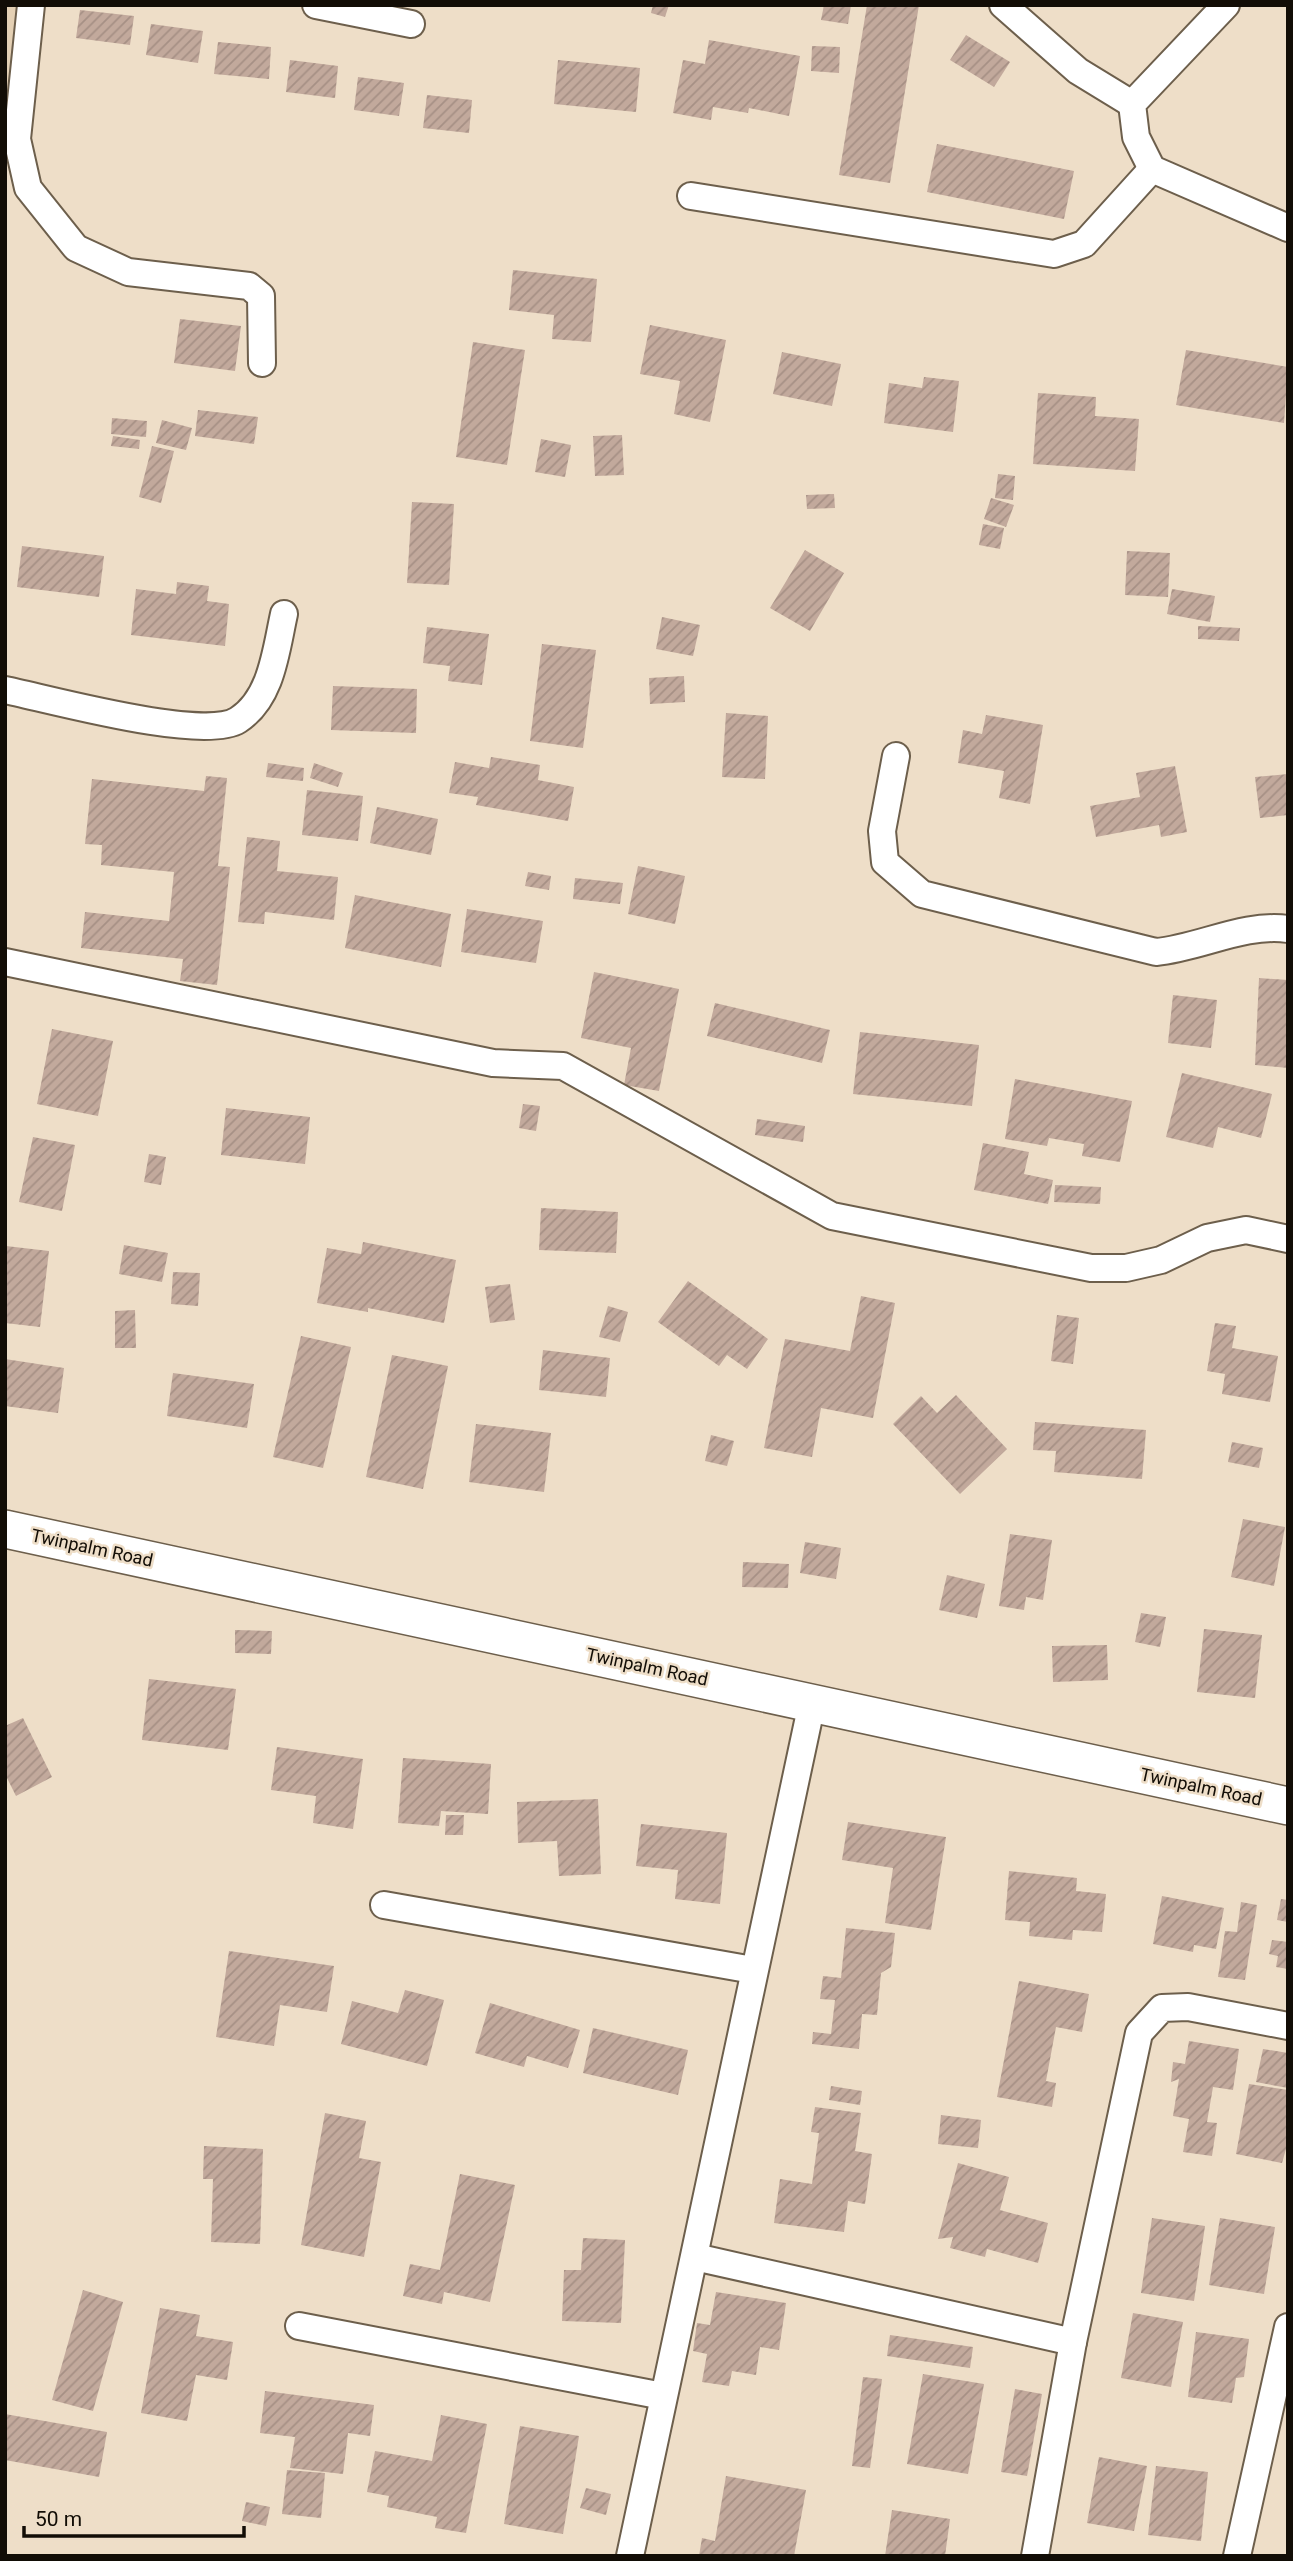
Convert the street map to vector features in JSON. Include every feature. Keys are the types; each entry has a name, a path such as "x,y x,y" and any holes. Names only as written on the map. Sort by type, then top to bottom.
{"main road":[{"name":"Twinpalm Road","path":"5,1529 1288,1806"}],"street":[{"path":"31,5 17,139 28,188 76,248 128,272 249,285 261,296 261,363"},
{"path":"316,5 411,24"},
{"path":"1003,5 1078,71 1132,104"},
{"path":"1132,104 1226,5"},
{"path":"1132,104 1136,137 1152,169 1288,228"},
{"path":"691,197 1054,254 1084,244 1152,169"},
{"path":"5,690 206,728 237,720 260,697 273,667 284,614"},
{"path":"896,756 882,831 885,862 922,894 1156,952 1183,950 1256,928 1288,929"},
{"path":"5,962 493,1063 563,1066 832,1216 1091,1268 1126,1268 1161,1260 1206,1238 1246,1230 1288,1239"},
{"path":"630,2556 812,1703"},
{"path":"384,1905 753,1970"},
{"path":"1035,2556 1073,2343 1139,2033 1162,2008 1188,2007 1288,2026"},
{"path":"695,2257 1073,2343"},
{"path":"299,2326 663,2396"},
{"path":"1237,2556 1288,2327"}],"shaded area":[{"path":"5,5 25,5 5,181"}],"building":[{"path":"653,5 669,5 665,17 651,13"},
{"path":"824,5 851,5 848,24 821,20"},
{"path":"867,5 919,5 890,183 839,175"},
{"path":"80,10 134,16 130,45 76,38"},
{"path":"151,24 203,31 198,63 146,55"},
{"path":"966,35 1010,62 994,87 950,60"},
{"path":"709,40 800,56 789,116 749,108 748,113 713,107 711,120 673,113 683,60 705,64"},
{"path":"218,42 271,47 269,79 214,74"},
{"path":"812,46 840,47 839,73 811,71"},
{"path":"290,60 338,66 335,98 286,92"},
{"path":"558,60 640,68 636,112 554,104"},
{"path":"358,77 404,83 399,116 354,110"},
{"path":"427,95 472,100 469,133 423,128"},
{"path":"937,144 1074,171 1064,219 927,192"},
{"path":"513,270 597,279 591,342 552,339 554,315 509,310"},
{"path":"180,319 241,326 235,371 174,363"},
{"path":"650,325 726,340 710,422 674,414 680,381 640,374"},
{"path":"473,342 525,350 507,465 456,457"},
{"path":"1186,350 1288,367 1284,423 1176,405"},
{"path":"782,352 841,364 832,406 773,394"},
{"path":"924,377 959,381 953,432 884,423 889,383 922,388"},
{"path":"1038,393 1096,397 1095,416 1139,419 1135,471 1033,464"},
{"path":"198,410 258,417 254,444 195,436"},
{"path":"112,418 147,421 146,437 111,434"},
{"path":"162,420 192,428 186,450 156,443"},
{"path":"622,435 624,475 595,476 593,436"},
{"path":"113,436 140,440 139,449 111,446"},
{"path":"541,439 571,445 565,477 535,472"},
{"path":"152,446 174,451 161,503 139,497"},
{"path":"998,474 1015,476 1013,500 995,498"},
{"path":"834,494 835,508 807,509 806,495"},
{"path":"991,498 1014,505 1006,527 984,519"},
{"path":"412,502 454,504 449,585 407,583"},
{"path":"983,524 1004,528 1000,549 979,545"},
{"path":"22,546 104,556 99,597 17,587"},
{"path":"805,550 844,573 810,631 770,608"},
{"path":"1127,551 1170,553 1168,597 1125,595"},
{"path":"177,582 209,586 207,601 229,604 225,646 131,635 136,589 176,594"},
{"path":"1172,589 1215,596 1210,622 1167,614"},
{"path":"662,617 700,625 693,656 656,649"},
{"path":"1198,626 1240,628 1239,641 1198,639"},
{"path":"427,627 489,634 482,685 448,681 450,666 423,663"},
{"path":"542,644 596,650 583,748 530,741"},
{"path":"684,676 685,702 650,704 649,678"},
{"path":"333,686 417,689 416,733 331,730"},
{"path":"726,713 768,716 765,779 722,777"},
{"path":"986,715 1043,725 1030,804 999,798 1004,771 958,763 963,730 982,734"},
{"path":"491,757 540,765 538,780 574,787 568,821 476,805 478,797 449,793 455,762 489,768"},
{"path":"268,763 304,768 303,781 266,777"},
{"path":"314,763 343,773 338,787 310,778"},
{"path":"1175,766 1187,832 1161,837 1159,825 1096,837 1090,806 1140,797 1136,773"},
{"path":"1288,774 1288,815 1260,818 1255,777"},
{"path":"206,776 227,778 218,866 230,867 217,985 180,981 183,959 81,948 85,912 169,921 174,872 101,865 102,845 85,844 92,779 204,791"},
{"path":"307,790 363,796 358,841 302,835"},
{"path":"377,807 438,819 431,855 370,843"},
{"path":"247,837 280,841 277,871 338,877 334,920 265,912 264,924 238,922"},
{"path":"638,866 685,876 675,924 628,914"},
{"path":"528,872 551,876 549,890 525,886"},
{"path":"575,878 623,883 620,904 573,899"},
{"path":"355,895 451,914 441,967 345,948"},
{"path":"467,909 543,921 536,963 461,952"},
{"path":"594,972 679,989 659,1091 624,1085 631,1048 581,1038"},
{"path":"1259,978 1288,980 1288,1068 1255,1065"},
{"path":"1173,995 1217,1000 1211,1048 1168,1043"},
{"path":"715,1003 830,1030 822,1063 707,1036"},
{"path":"52,1029 113,1041 98,1116 37,1104"},
{"path":"860,1032 979,1045 972,1106 853,1094"},
{"path":"1182,1073 1272,1094 1261,1138 1218,1127 1213,1148 1166,1137"},
{"path":"1015,1079 1132,1101 1120,1162 1082,1156 1084,1144 1049,1138 1047,1146 1005,1139"},
{"path":"523,1104 540,1106 536,1131 519,1128"},
{"path":"226,1108 310,1117 305,1164 221,1155"},
{"path":"757,1119 805,1126 803,1142 755,1135"},
{"path":"33,1137 75,1145 62,1211 19,1202"},
{"path":"983,1143 1029,1152 1024,1174 1053,1180 1048,1204 974,1190"},
{"path":"149,1154 166,1157 161,1185 144,1182"},
{"path":"1055,1185 1101,1187 1100,1204 1054,1202"},
{"path":"541,1208 618,1212 616,1253 539,1250"},
{"path":"363,1242 456,1260 444,1323 368,1308 368,1312 317,1303 327,1248 361,1254"},
{"path":"124,1245 168,1253 162,1282 119,1274"},
{"path":"6,1246 49,1251 40,1327 5,1323"},
{"path":"173,1272 200,1273 198,1306 171,1304"},
{"path":"688,1281 768,1339 747,1369 727,1355 719,1366 658,1322"},
{"path":"510,1284 515,1320 490,1323 485,1287"},
{"path":"861,1296 895,1303 873,1418 821,1408 812,1457 764,1448 785,1339 850,1351"},
{"path":"608,1306 628,1312 620,1342 599,1337"},
{"path":"135,1310 136,1348 115,1348 115,1311"},
{"path":"1057,1315 1079,1318 1073,1364 1051,1361"},
{"path":"1215,1323 1236,1326 1232,1348 1278,1356 1270,1402 1222,1394 1225,1374 1207,1371"},
{"path":"301,1336 351,1347 323,1468 273,1457"},
{"path":"543,1350 610,1358 606,1397 539,1390"},
{"path":"392,1355 448,1366 423,1489 366,1477"},
{"path":"5,1359 64,1368 58,1413 5,1406"},
{"path":"173,1373 254,1384 247,1428 167,1416"},
{"path":"956,1395 1007,1449 960,1494 893,1424 921,1396 937,1413"},
{"path":"1035,1422 1146,1430 1142,1479 1054,1472 1056,1451 1033,1450"},
{"path":"476,1424 551,1433 544,1492 469,1482"},
{"path":"711,1435 734,1441 727,1466 705,1461"},
{"path":"1232,1442 1263,1448 1259,1468 1228,1462"},
{"path":"1243,1519 1285,1527 1274,1586 1231,1577"},
{"path":"1010,1534 1052,1540 1043,1600 1026,1597 1024,1610 999,1606"},
{"path":"805,1542 841,1548 836,1579 800,1573"},
{"path":"743,1562 789,1564 788,1588 742,1587"},
{"path":"947,1575 985,1584 977,1618 939,1610"},
{"path":"1141,1613 1166,1617 1160,1647 1135,1642"},
{"path":"1204,1629 1262,1635 1255,1698 1197,1692"},
{"path":"235,1630 272,1631 271,1654 235,1653"},
{"path":"1107,1645 1108,1680 1053,1682 1052,1646"},
{"path":"149,1679 236,1689 228,1750 142,1740"},
{"path":"23,1718 52,1777 16,1796 5,1774 5,1726"},
{"path":"277,1747 363,1759 353,1829 313,1823 316,1796 271,1790"},
{"path":"403,1758 491,1764 488,1814 441,1811 439,1826 398,1823"},
{"path":"598,1799 601,1874 559,1876 557,1841 518,1843 517,1802"},
{"path":"446,1815 464,1815 463,1835 445,1835"},
{"path":"848,1822 946,1837 931,1930 885,1923 893,1868 842,1860"},
{"path":"641,1824 727,1833 720,1904 675,1899 678,1870 636,1866"},
{"path":"1009,1871 1077,1878 1076,1891 1106,1894 1102,1932 1073,1930 1072,1940 1029,1936 1030,1922 1005,1920"},
{"path":"1162,1896 1224,1908 1216,1949 1194,1945 1193,1952 1153,1944"},
{"path":"1281,1899 1288,1900 1288,1922 1277,1920"},
{"path":"1241,1902 1257,1905 1245,1980 1218,1977 1225,1931 1237,1932"},
{"path":"846,1928 895,1933 891,1967 881,1973 877,2015 862,2014 859,2049 812,2044 813,2032 831,2034 835,2000 820,1999 823,1976 841,1978"},
{"path":"1272,1940 1288,1942 1288,1969 1276,1967 1278,1956 1269,1954"},
{"path":"229,1951 334,1966 327,2012 280,2005 274,2046 216,2037"},
{"path":"1019,1981 1089,1994 1082,2032 1056,2027 1046,2081 1056,2083 1052,2107 997,2097"},
{"path":"405,1990 444,2000 427,2066 341,2044 352,2001 398,2013"},
{"path":"490,2003 580,2030 568,2068 527,2056 524,2067 475,2053"},
{"path":"593,2028 688,2050 678,2095 583,2073"},
{"path":"1189,2041 1239,2049 1233,2090 1213,2087 1207,2122 1217,2123 1212,2156 1183,2152 1189,2119 1173,2116 1179,2079 1171,2082 1173,2062 1185,2064"},
{"path":"1263,2049 1288,2053 1288,2088 1256,2082"},
{"path":"1249,2084 1288,2090 1288,2142 1282,2163 1236,2154"},
{"path":"831,2086 862,2091 860,2105 829,2100"},
{"path":"815,2107 861,2113 855,2151 872,2154 865,2204 848,2201 844,2232 774,2223 780,2179 812,2184 819,2133 811,2132"},
{"path":"325,2113 366,2121 359,2158 381,2162 364,2257 301,2245"},
{"path":"941,2115 981,2120 978,2148 938,2144"},
{"path":"204,2146 263,2149 260,2244 211,2242 213,2179 203,2179"},
{"path":"958,2163 1009,2177 1000,2210 1048,2223 1038,2263 987,2249 985,2257 950,2248 953,2237 938,2239"},
{"path":"460,2174 515,2185 490,2302 444,2292 442,2304 403,2296 410,2264 440,2270"},
{"path":"1152,2218 1205,2226 1194,2301 1141,2293"},
{"path":"1220,2218 1275,2227 1264,2294 1209,2285"},
{"path":"583,2238 625,2240 621,2323 562,2321 564,2270 581,2270"},
{"path":"83,2290 123,2302 93,2411 52,2400"},
{"path":"716,2292 786,2303 779,2350 760,2347 756,2375 732,2371 729,2386 702,2382 707,2354 693,2351 697,2323 710,2325"},
{"path":"160,2308 200,2315 196,2336 233,2342 227,2380 196,2375 187,2421 141,2413"},
{"path":"1133,2313 1183,2322 1171,2387 1121,2378"},
{"path":"1196,2332 1249,2339 1244,2377 1236,2378 1232,2403 1188,2397"},
{"path":"890,2335 973,2347 970,2368 887,2356"},
{"path":"923,2374 984,2384 968,2474 907,2464"},
{"path":"863,2377 882,2379 870,2468 852,2466"},
{"path":"1015,2389 1042,2394 1027,2476 1001,2472"},
{"path":"265,2391 374,2405 370,2436 348,2433 343,2474 290,2468 295,2437 260,2433"},
{"path":"5,2414 107,2432 99,2477 5,2460"},
{"path":"441,2415 487,2424 466,2533 435,2528 437,2517 387,2507 389,2496 367,2492 375,2451 432,2461"},
{"path":"520,2426 579,2436 563,2534 504,2524"},
{"path":"1099,2457 1147,2466 1134,2531 1087,2523"},
{"path":"1156,2466 1208,2472 1201,2541 1148,2535"},
{"path":"287,2470 325,2473 321,2518 282,2514"},
{"path":"726,2476 806,2490 794,2556 699,2556 702,2538 715,2541"},
{"path":"586,2488 611,2494 606,2515 580,2508"},
{"path":"246,2502 270,2507 266,2526 242,2521"},
{"path":"892,2510 950,2519 945,2556 885,2556"}]}
